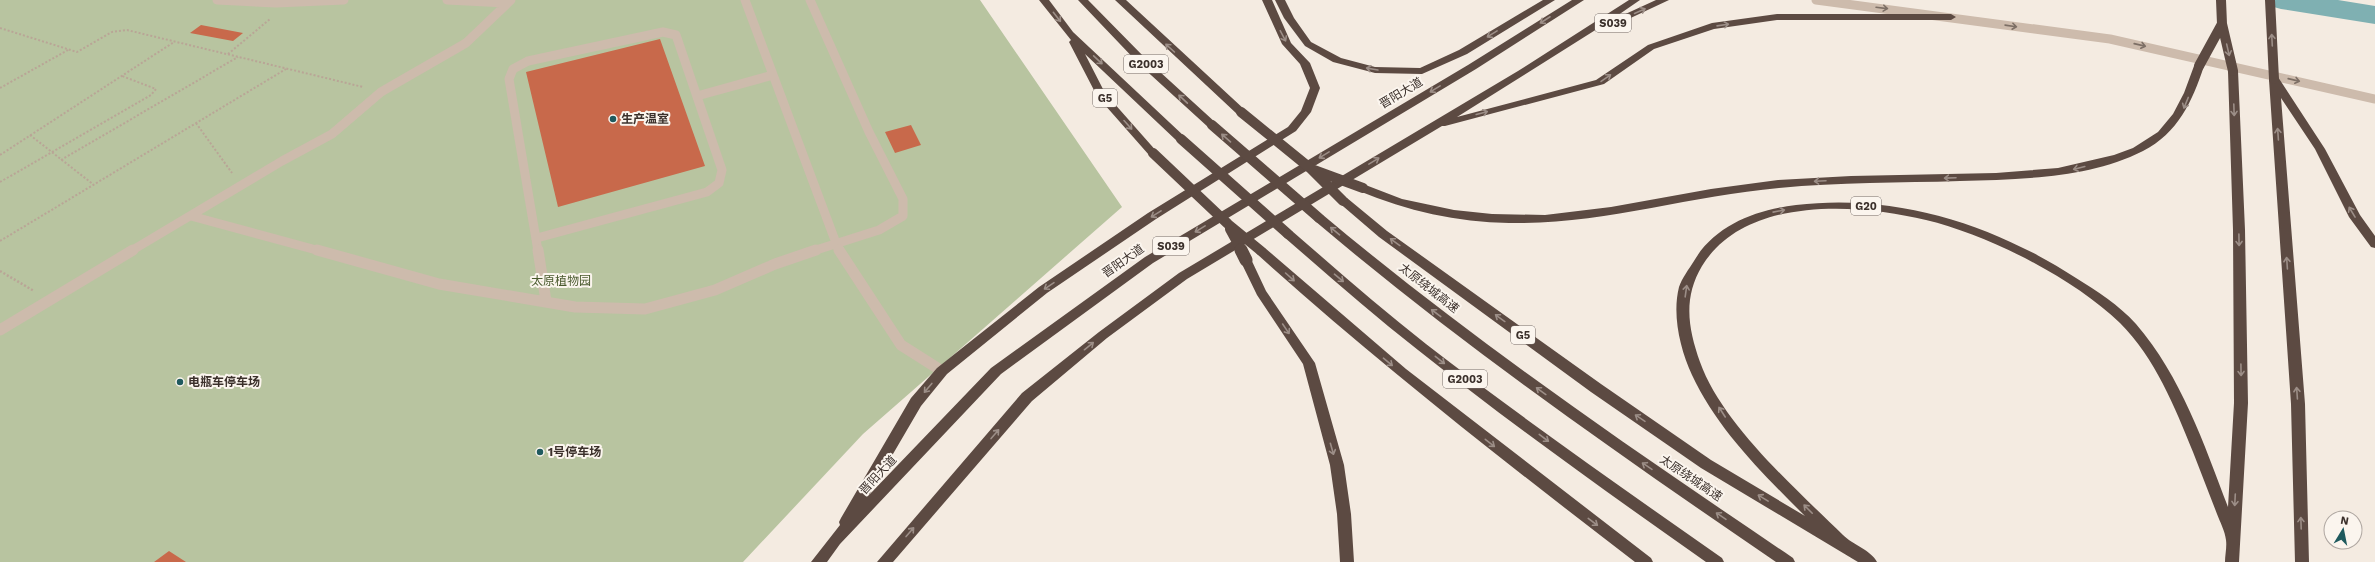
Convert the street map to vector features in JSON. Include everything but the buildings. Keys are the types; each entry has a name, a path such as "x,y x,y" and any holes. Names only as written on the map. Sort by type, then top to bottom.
{"highway":[{"name":"G5","path":"1044,0 1070,34 1101,94 1153,153 1228,224 1261,292 1309,363 1337,465 1344,514 1347,562"},
{"name":"太原绕城高速","path":"1083,0 1144,63 1212,125 1319,218 1411,294 1505,365 1628,453 1788,562"},
{"name":"G5","path":"1120,0 1241,112 1310,168 1343,201 1383,234 1609,397 1706,464 1870,562"},
{"path":"836,540 916,402 942,371 1043,290 1152,216 1292,129 1306,112 1315,88 1304,63 1287,44 1267,0"},
{"path":"1280,0 1289,18 1308,44 1337,60 1375,70 1422,71 1463,52 1550,0"},
{"name":"晋阳大道","path":"818,562 836,540 996,371 1149,260 1472,67 1566,4 1579,0"},
{"name":"S039","path":"884,562 1027,396 1103,335 1183,276 1430,127 1636,0"},
{"path":"2221,0 2222,24 2233,71 2239,230 2241,403 2233,537"},
{"path":"2270,0 2274,79 2298,404 2302,562"},
{"name":"S039","path":"1566,44 1662,1"},
{"path":"1430,127 1600,82 1651,47 1712,26 1777,17 1951,17"},
{"path":"1310,168 1380,196 1423,209 1466,216 1510,219 1546,218 1591,214 1731,189 1779,184 2004,176 2068,171 2103,162 2138,149 2164,132 2182,114 2199,66 2222,24"},
{"name":"G2003","path":"1070,34 1181,139 1380,313 1475,387 1599,479 1717,562"},
{"path":"2274,79 2320,149 2336,183 2355,217 2375,244"},
{"name":"G20","path":"1845,547 1734,430 1701,380 1685,332 1685,288 1700,259 1724,233 1765,214 1814,205 1870,206 1926,214 1979,231 2031,255 2088,291 2130,326 2164,372 2233,537 2232,562"},
{"path":"1228,224 1261,251 1332,316 1431,398 1646,562"}],"street":[{"path":"216,0 289,3 344,0"},
{"path":"446,0 508,1"},
{"path":"745,0 841,257 901,345 942,371"},
{"path":"191,216 439,284 575,307 645,309 715,290 776,264 879,230 903,216 903,199 869,132 810,0"},
{"path":"1816,0 2110,39 2375,99"},
{"path":"0,330 241,186 332,134 381,92 466,43 508,1"},
{"path":"536,238 707,192 719,183 722,170 676,35 670,32 528,61 513,70 509,79 546,301"},
{"path":"697,96 773,75"}],"path":[{"path":"227,54 289,3"},
{"path":"0,28 77,52 112,32 127,30 381,92"},
{"path":"0,154 175,42"},
{"path":"0,88 68,50"},
{"path":"61,160 238,57"},
{"path":"0,242 286,69"},
{"path":"0,182 151,95 156,89 122,76"},
{"path":"196,123 241,186"},
{"path":"30,135 94,185"},
{"path":"0,271 50,300"}],"green space":[{"name":"太原植物园","path":"0,0 980,0 1122,207 863,434 743,562 0,562"}],"waterway":[{"path":"2281,0 2375,15"}],"place":[{"name":"生产温室","path":"613,119"},
{"name":"电瓶车停车场","path":"180,382"},
{"name":"1号停车场","path":"540,452"}]}
